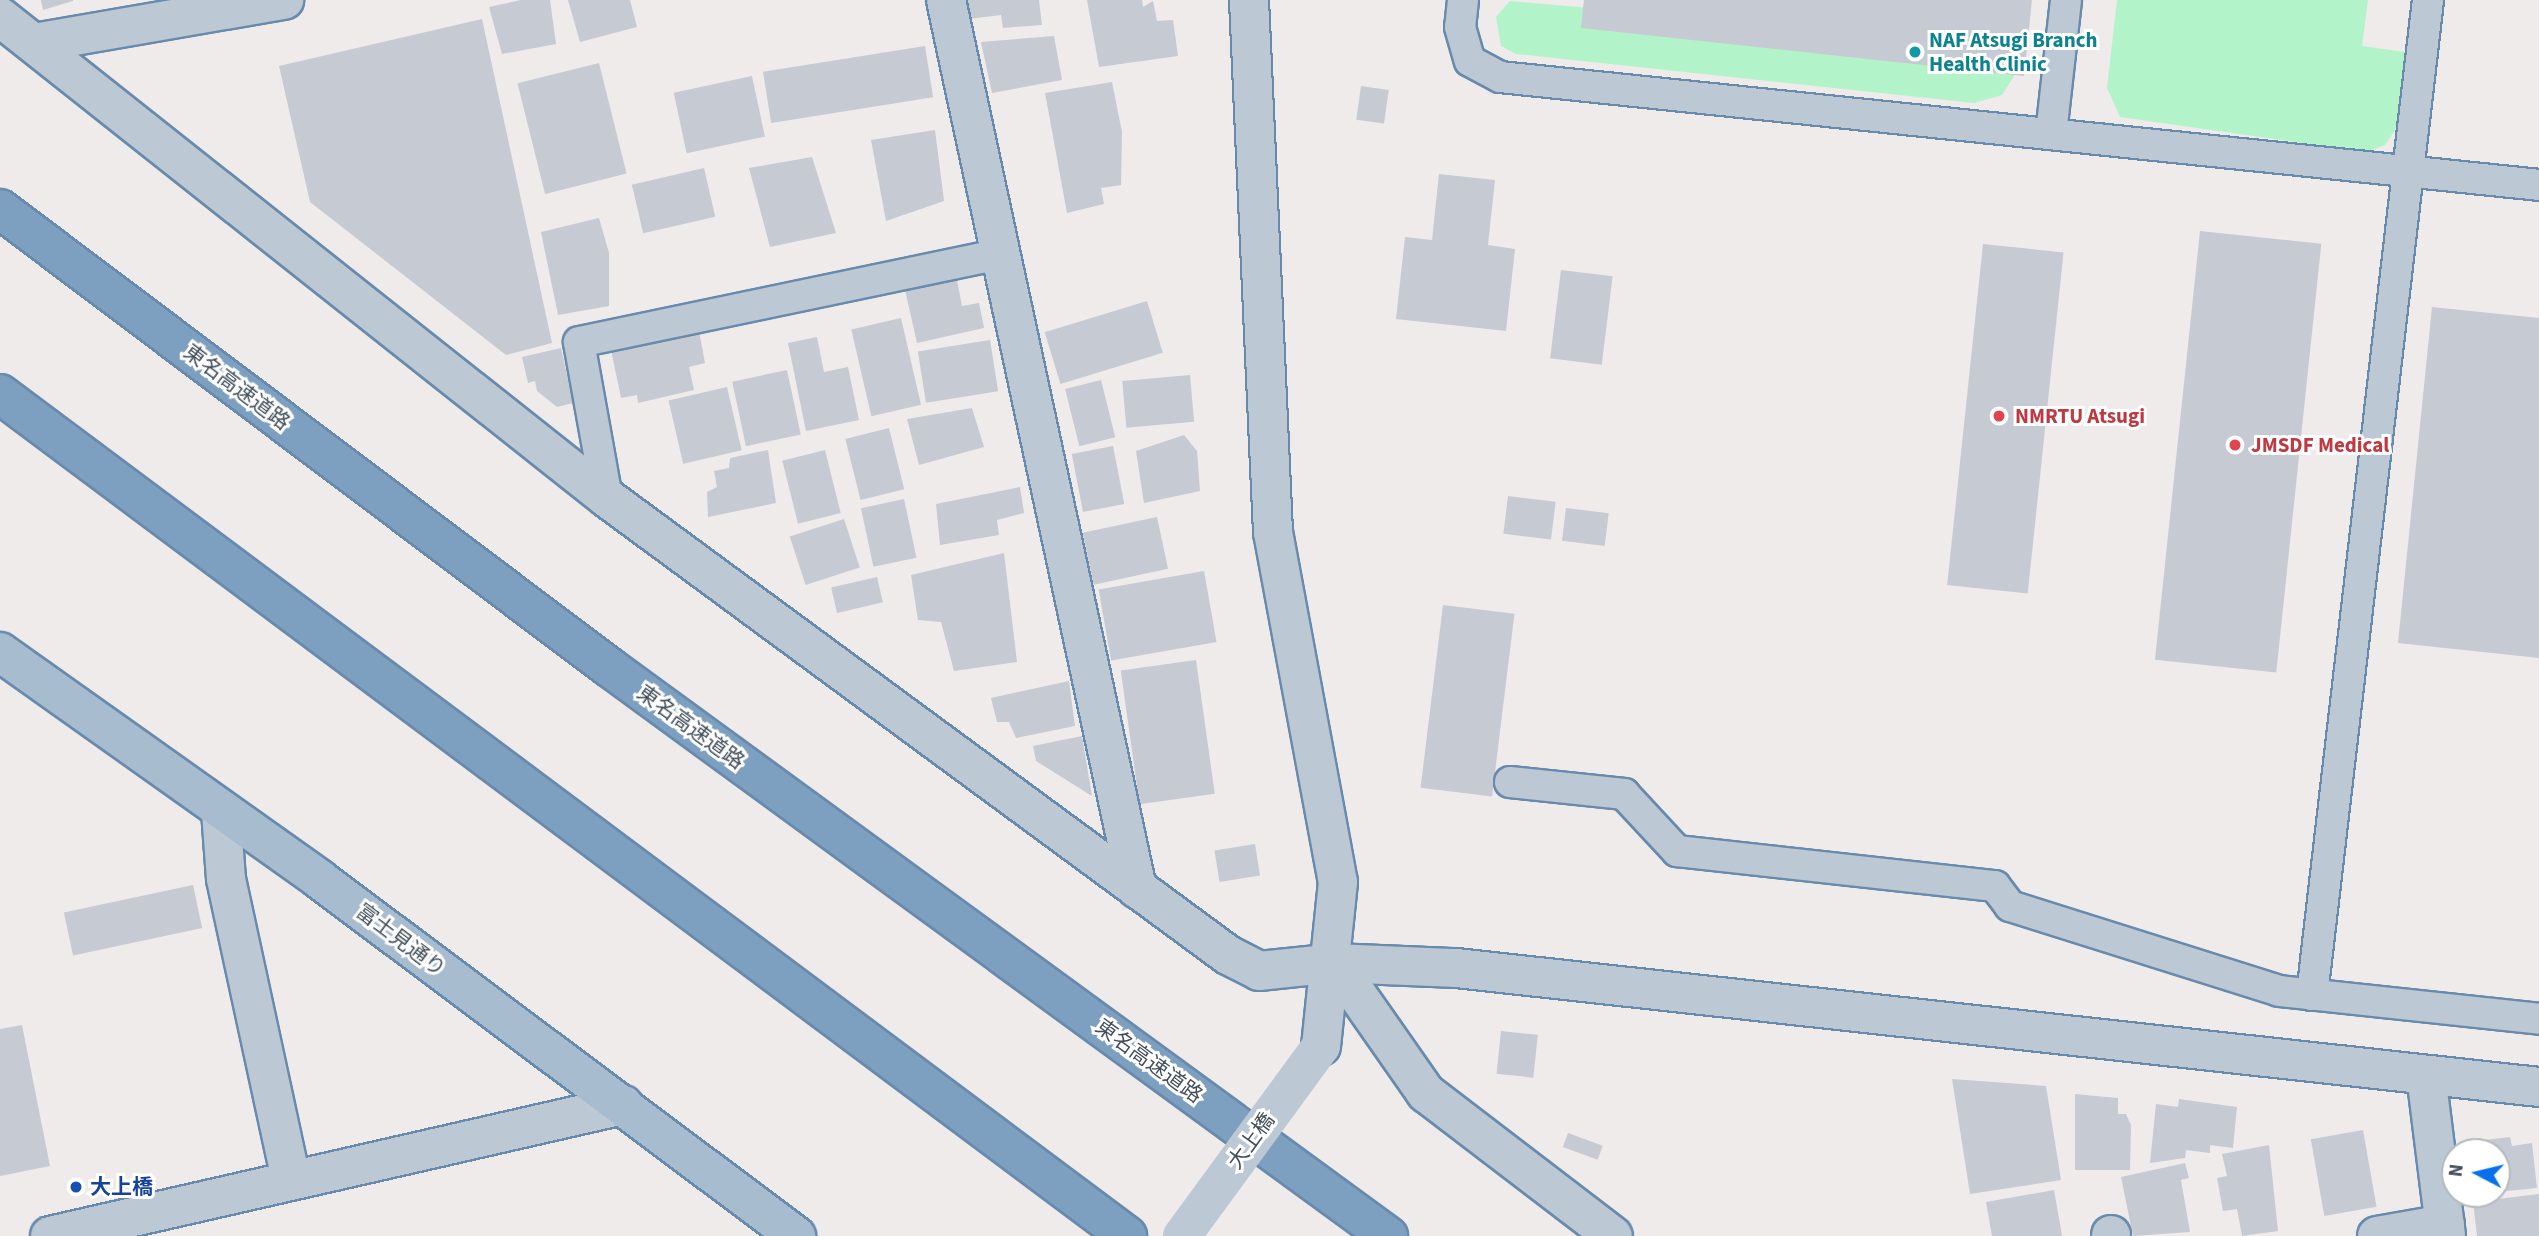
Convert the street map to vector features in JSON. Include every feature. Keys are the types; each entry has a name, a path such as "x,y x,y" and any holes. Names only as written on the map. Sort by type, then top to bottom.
{"highway":[{"name":"東名高速道路","path":"0,209 610,667 1388,1236"},
{"path":"0,394 1127,1236"}],"main road":[{"name":"富士見通り","path":"0,652 623,1105 796,1236"}],"street":[{"path":"24,0 34,43"},
{"path":"34,43 284,0"},
{"path":"946,0 996,255 1137,888"},
{"path":"1249,0 1273,532 1338,882 1335,963 1426,1093 1614,1236"},
{"path":"0,17 607,498 1137,888 1259,971 1335,963 1456,968 2539,1087"},
{"path":"221,811 226,878 291,1180"},
{"name":"大上橋","path":"1182,1236 1321,1046 1335,963"},
{"path":"2377,1236 2446,1230 2426,1075"},
{"path":"50,1236 623,1105"}],"lane":[{"path":"1463,0 1460,27 1470,61 1500,77 2539,185"},
{"path":"2051,134 2067,0"},
{"path":"2312,995 2428,0"},
{"path":"607,498 579,342 996,255"},
{"path":"1510,782 1624,794 1677,851 1995,886 2010,906 2279,991 2539,1019"}],"green space":[{"path":"1603,0 2019,68 2002,95 1974,103 1516,54 1501,46 1496,17 1510,1 1602,9"},
{"path":"2117,0 2368,0 2362,46 2412,53 2395,130 2385,145 2366,152 2120,117 2107,88"}],"building":[{"path":"41,0 73,0 73,1 43,10"},
{"path":"521,0 550,0 556,44 502,54 489,7"},
{"path":"568,0 630,0 637,27 580,42"},
{"path":"966,0 1039,0 1042,25 1003,28 1001,15 969,19"},
{"path":"1087,0 1142,0 1143,7 1153,1 1157,21 1173,20 1178,56 1099,67"},
{"name":"NAF Atsugi Branch Health Clinic","path":"1584,0 2032,0 2024,76 1581,28"},
{"path":"482,19 552,343 506,355 310,202 279,66"},
{"path":"1054,36 1062,80 992,93 981,42"},
{"path":"925,46 933,97 771,123 763,72"},
{"path":"599,63 627,174 545,194 517,83"},
{"path":"752,76 765,137 687,153 674,93"},
{"path":"1112,82 1122,132 1121,185 1101,188 1104,204 1067,213 1045,93"},
{"path":"1361,86 1389,90 1384,124 1356,120"},
{"path":"935,130 944,201 886,221 871,140"},
{"path":"812,157 836,233 770,247 749,168"},
{"path":"704,168 715,217 643,233 632,185"},
{"path":"1439,174 1495,180 1488,245 1515,249 1506,331 1396,319 1405,237 1432,240"},
{"path":"599,218 609,253 609,306 558,315 541,232"},
{"path":"2200,231 2321,244 2276,672 2155,660"},
{"path":"1983,244 2064,252 2028,594 1947,585"},
{"path":"955,270 962,306 979,303 984,328 917,343 903,281"},
{"path":"1561,270 1613,276 1602,365 1550,358"},
{"path":"1147,301 1163,353 1060,384 1045,332"},
{"path":"2432,307 2539,318 2539,658 2398,643"},
{"path":"901,318 921,405 871,416 851,329"},
{"path":"699,331 705,363 689,367 694,390 638,403 637,395 621,398 611,350"},
{"path":"817,337 824,372 848,367 859,420 806,431 788,343"},
{"path":"990,340 998,391 926,403 918,351"},
{"path":"561,348 573,403 557,407 537,391 535,381 528,383 522,357"},
{"path":"787,370 801,435 746,446 732,382"},
{"path":"1190,375 1194,422 1126,428 1122,381"},
{"path":"1101,380 1115,437 1079,446 1065,389"},
{"path":"727,387 742,450 683,464 669,400"},
{"path":"972,408 984,447 919,465 907,419"},
{"path":"889,428 904,489 861,500 845,439"},
{"path":"1184,435 1197,451 1200,491 1144,503 1136,451"},
{"path":"1113,446 1124,504 1083,512 1072,454"},
{"path":"768,450 776,503 708,517 707,492 717,487 714,471 729,468 730,458"},
{"path":"825,450 841,513 798,524 782,461"},
{"path":"1020,487 1024,513 997,520 999,535 940,545 936,504"},
{"path":"1508,496 1556,502 1551,540 1503,534"},
{"path":"904,499 916,558 873,567 861,508"},
{"path":"1566,508 1609,513 1605,546 1562,541"},
{"path":"1157,517 1168,569 1094,585 1083,533"},
{"path":"844,519 860,568 806,585 790,537"},
{"path":"1004,553 1017,662 954,671 941,622 918,620 911,575"},
{"path":"1204,571 1217,642 1111,660 1099,590"},
{"path":"877,577 883,602 837,613 831,588"},
{"path":"1443,605 1514,614 1492,796 1421,788"},
{"path":"1196,660 1215,794 1140,804 1121,671"},
{"path":"1069,681 1075,726 1016,738 1009,722 997,722 991,698"},
{"path":"1082,736 1092,796 1036,761 1033,746"},
{"path":"1255,844 1260,876 1220,882 1215,850"},
{"path":"193,885 202,928 73,955 64,912"},
{"path":"22,1025 50,1166 0,1176 0,1029"},
{"path":"1501,1031 1538,1035 1533,1078 1497,1074"},
{"path":"1952,1079 2046,1086 2061,1180 1970,1194"},
{"path":"2075,1094 2118,1098 2118,1114 2126,1114 2131,1125 2130,1170 2075,1170"},
{"path":"2179,1099 2237,1107 2233,1148 2210,1145 2210,1153 2186,1150 2185,1158 2150,1163 2156,1104 2178,1107"},
{"path":"2363,1130 2377,1207 2324,1216 2311,1139"},
{"path":"1568,1133 1603,1146 1598,1160 1563,1147"},
{"path":"2511,1142 2512,1146 2532,1143 2537,1188 2511,1191"},
{"path":"2269,1145 2278,1231 2242,1236 2237,1209 2223,1211 2217,1178 2227,1176 2222,1154"},
{"path":"2185,1163 2189,1178 2181,1180 2190,1232 2133,1236 2121,1177"},
{"path":"2054,1190 2062,1236 1992,1236 1986,1202"},
{"path":"2539,1194 2539,1236 2477,1236 2474,1208 2511,1208 2511,1197"}],"place":[{"name":"NAF Atsugi Branch Health Clinic","path":"1915,52"},
{"name":"NMRTU Atsugi","path":"1999,416"},
{"name":"JMSDF Medical","path":"2235,445"},
{"name":"大上橋","path":"76,1187"}]}
